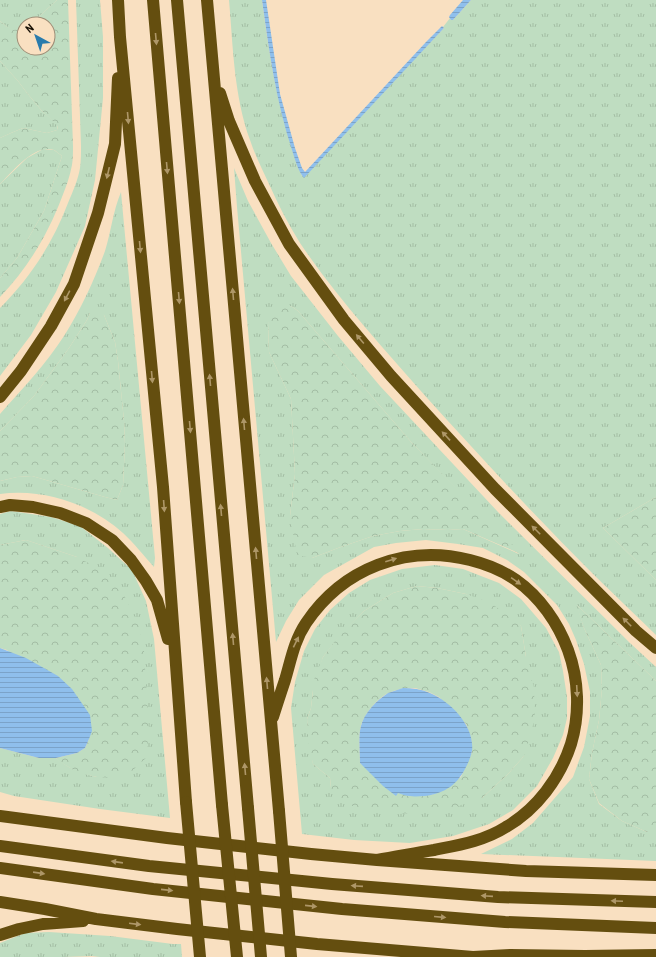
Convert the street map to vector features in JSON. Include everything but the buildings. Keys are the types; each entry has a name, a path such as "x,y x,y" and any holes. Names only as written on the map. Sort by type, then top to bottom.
{"highway":[{"path":"118,0 120,37 163,487 186,802 200,957"},
{"path":"153,0 222,805 237,957"},
{"path":"177,0 261,957"},
{"path":"207,0 291,957"},
{"path":"0,397 21,371 51,326 71,290 98,213 115,144 120,37"},
{"path":"213,75 229,121 249,168 281,230 289,244 344,320 391,376 495,489 636,631 656,648"},
{"path":"0,507 10,505 33,507 60,514 86,523 112,540 146,581 157,600 167,632 178,691"},
{"path":"271,721 285,680 293,648 305,625 317,608 335,590 359,574 375,566 398,558 419,555 458,557 480,563 516,580 545,609 555,623 564,641 572,659 576,677 576,724 568,753 560,772 548,789 521,818 488,837 462,844 377,860"},
{"path":"0,810 14,818"},
{"path":"0,816 167,838 310,854 526,871 656,875"},
{"path":"0,846 149,866 332,884 498,897 656,902"},
{"path":"0,868 153,888 342,909 505,922 656,928"},
{"path":"0,902 96,919 177,929 317,944 473,957 510,955 656,955"},
{"path":"0,935 18,929 43,924 96,919"}],"green space":[{"path":"0,0 57,0 40,16 16,16 16,30 13,31 0,21"},
{"path":"57,0 68,0 73,158 69,177 44,237 20,274 0,297 0,278 17,258 44,211 62,156 54,150 47,149 39,151 24,160 0,184 0,138 23,128 47,133 57,130 58,126 42,111 0,61 0,21 13,30 16,29 16,56 56,56 56,16 40,16"},
{"path":"76,0 100,0 103,37 103,98 95,180 85,226 56,292 31,335 0,376 0,308 21,285 48,246 62,218 79,172 81,162 81,146"},
{"path":"229,0 262,0 269,51 279,102 302,176 444,28 443,27 450,18 453,20 471,0 656,0 656,497 603,528 656,580 656,635 503,481 428,399 329,284 300,243 283,214 261,167 252,146 245,123 237,89"},
{"path":"0,61 42,111 58,125 57,130 47,133 23,128 0,138"},
{"path":"43,149 54,150 62,156 44,211 17,258 0,278 0,184 27,158"},
{"path":"234,168 248,201 291,276 338,336 380,386 498,512 656,667 656,681 577,605 584,628 601,665 602,689 599,720 592,753 589,779 599,804 622,821 647,832 656,832 656,861 481,854 512,839 533,823 573,777 584,747 590,716 590,692 584,664 569,624 557,605 524,572 507,560 483,548 426,540 374,547 324,575 299,600 286,621 276,642","holes":["291,306 298,311 412,443 519,554 463,529 423,529 400,531 373,536 312,558 290,516 295,474 291,399 269,352 268,323"]},
{"path":"121,192 155,558 154,567 123,533 96,514 81,506 66,500 33,493 0,494 0,481 17,477 32,476 117,500 123,485 125,444 124,421 115,342 104,315 90,313 69,348 34,396 0,431 0,414 50,356 64,336 82,305 105,251"},
{"path":"291,306 298,311 412,443 521,554 463,529 423,529 400,531 373,536 312,558 297,555 290,516 295,474 291,399 269,352 268,323 274,311"},
{"path":"93,310 98,310 104,315 115,342 118,361 125,444 123,485 117,500 32,476 17,477 0,481 0,431 34,396 69,348"},
{"path":"656,497 656,580 603,528"},
{"path":"11,511 51,517 80,526 108,548 132,570 146,601 154,639 170,818 14,796 0,792 0,748 39,758 56,758 75,770 97,777 77,557 26,540 0,545 0,514"},
{"path":"26,540 77,557 96,567 124,595 139,626 144,651 149,731 146,758 132,771 114,778 97,777 79,773 60,762 56,758 77,753 85,748 89,739 7,650 0,648 0,545"},
{"path":"435,565 463,569 499,583 521,599 546,628 559,652 567,697 567,718 563,735 553,758 537,786 513,810 489,824 453,836 410,843 354,840 302,834 291,708 295,682 304,651 315,629 330,610 349,593 370,580 402,569","holes":["417,586 437,588 466,594 521,626 526,657 524,756 508,774 482,798 331,788 330,778 313,764 307,719 311,708 313,690 323,657 342,633 364,611 393,593"]},
{"path":"417,586 437,588 466,594 491,603 521,626 526,657 534,688 535,718 524,756 508,774 482,798 446,810 399,814 359,808 340,802 331,788 330,778 313,764 309,747 307,719 311,708 313,690 311,687 323,657 341,633 364,611 393,593","holes":["403,688 415,688 439,697 466,724 471,738 472,752 461,777 432,795 414,797 398,793 360,763 359,739 360,730 365,716 377,701 392,691"]},
{"path":"576,604 656,681 656,832 647,832 622,821 599,803 589,779 592,753 599,720 602,689 601,665 584,628"},
{"path":"49,932 110,936 181,944 182,957 0,957 0,943 25,933"}],"water":[{"path":"262,0 266,0 280,94 295,148 302,168 305,172 426,42 442,26 444,28 304,178 300,172 286,132 277,94"},
{"path":"463,0 471,0 453,20 451,20 449,17 450,15"},
{"path":"0,648 26,658 58,676 72,689 90,715 92,731 85,748 77,753 56,758 39,758 0,748"},
{"path":"403,688 430,693 446,702 460,716 470,733 472,751 463,772 455,783 439,793 425,796 407,796 398,793 396,796 383,786 360,763 359,744 361,726 365,716 375,703 388,693"}]}
